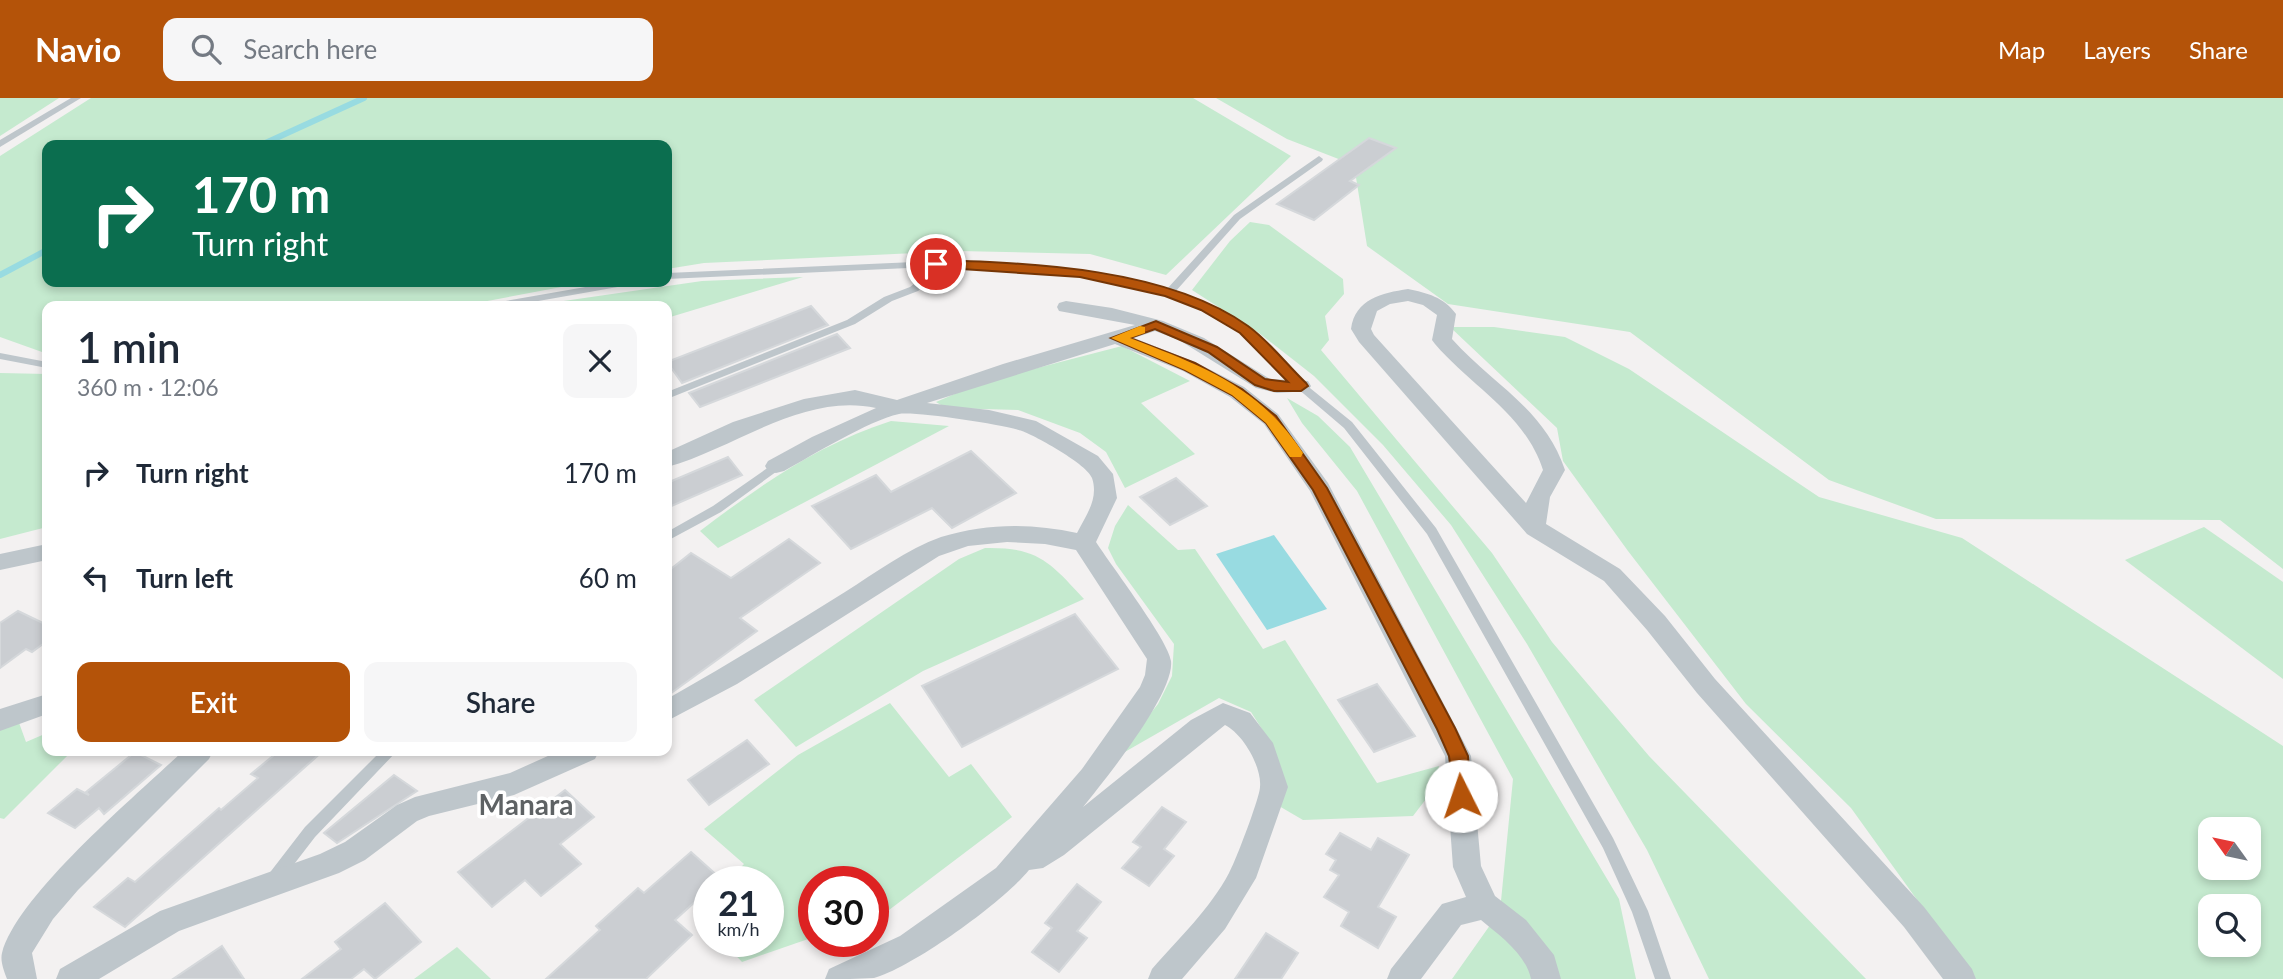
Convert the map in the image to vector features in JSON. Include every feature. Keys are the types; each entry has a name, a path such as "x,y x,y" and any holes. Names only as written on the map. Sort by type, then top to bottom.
{"street":[{"path":"1535,528 1533,513 1537,499 1554,470 1546,444 1532,426 1442,340 1447,314 1441,307 1426,299 1408,295 1376,302 1361,321 1361,329 1366,338 1535,528 1612,575 1656,622 1706,686 1914,917 1961,979"},
{"path":"1066,307 1132,317 1156,325 1212,349 1260,382 1274,386 1301,386"},
{"path":"776,466 803,450 899,407 1015,367 1156,325"},
{"path":"1118,338 1190,366 1237,392 1271,419 1320,488 1458,756 1467,867 1485,905 1516,930 1543,965 1546,979"},
{"path":"672,458 740,427 811,404 855,397 899,407 989,417 1029,426 1090,461 1102,474 1106,498 1084,543"},
{"path":"672,708 728,677 946,543 1001,533 1059,537 1084,543 1154,647 1159,659 1158,675 1151,692 1115,747 1058,819 1006,877"},
{"path":"0,562 42,553"},
{"path":"0,720 42,706"},
{"path":"840,979 911,946 1006,877 1054,846 1200,728 1223,713 1241,721 1264,751 1274,787 1242,878 1215,919 1163,979"},
{"path":"22,979 17,953 30,926 58,892 196,756"},
{"path":"71,979 170,921 329,864 355,851 407,813 425,805 514,783 575,756"},
{"path":"1402,979 1452,914 1485,905"}],"lane":[{"path":"0,144 77,98"},
{"path":"1169,293 1237,217 1319,159"},
{"path":"672,394 851,322 888,299 914,289 930,277 936,264"},
{"path":"672,276 936,264 1013,266 1080,273 1169,293 1206,307 1245,330 1301,386 1348,425 1432,531 1608,843 1640,911 1663,979"},
{"path":"522,301 601,287"},
{"path":"0,356 42,364"},
{"path":"672,534 717,509 776,466"},
{"path":"268,886 310,832 385,756"}],"green space":[{"path":"0,98 59,98 0,136"},
{"path":"91,98 1193,98 1291,156 1166,275 1090,254 958,251 704,263 672,268 672,140 42,140 42,287 562,287 487,301 42,301 42,352 0,337 0,156"},
{"path":"1216,98 2283,98 2283,569 2220,520 1936,519 1829,480 1630,332 1448,304 1367,246 1354,165 1287,139"},
{"path":"1250,222 1269,225 1343,279 1344,294 1325,316 1329,340 1321,350 1492,553 1552,642 1649,756 1866,979 1709,979 1647,850 1527,644 1451,525 1383,445 1314,376 1259,333 1192,290 1230,241"},
{"path":"803,277 672,316 672,301 564,301 672,287 702,281"},
{"path":"1450,327 1494,327 1565,337 1629,369 1819,497 1962,538 2283,746 2283,979 1974,979 1851,808 1746,704 1628,551 1563,461 1557,428"},
{"path":"1122,346 1190,381 1141,403 1195,454 1125,488 1106,452 1080,433 1018,410 946,408 936,402 980,383"},
{"path":"0,373 42,374 42,528 0,539"},
{"path":"1287,398 1318,416 1350,447 1619,899 1636,979 1452,979 1500,911 1513,779 1357,491 1302,423"},
{"path":"891,421 949,426 718,548 700,531 791,467 839,442"},
{"path":"1128,505 1178,550 1195,549 1263,649 1285,640 1377,783 1439,766 1436,786 1413,816 1303,820 1279,806 1267,737 1251,712 1219,698 1116,757 1158,704 1172,676 1174,644 1116,564 1108,548 1115,526"},
{"path":"2204,527 2283,582 2283,679 2125,560"},
{"path":"985,548 1018,550 1042,559 1062,575 1084,599 923,671 796,747 754,700 959,559"},
{"path":"890,703 949,777 971,764 1012,817 889,910 889,866 798,866 798,943 784,947 784,866 742,866 744,864 704,829 798,755"},
{"path":"18,720 26,742 42,735 42,756 67,756 4,819 0,818 0,726"},
{"path":"457,947 491,979 414,979"},
{"path":"737,957 756,957 742,962"}],"water":[{"path":"1274,535 1327,609 1267,630 1216,554"}],"building":[{"path":"1369,138 1396,148 1350,181 1359,185 1314,220 1277,204"},
{"path":"811,306 828,325 682,383 672,369 672,360"},
{"path":"837,334 850,348 700,407 689,393"},
{"path":"971,451 1016,493 952,528 932,508 851,549 812,506 876,475 891,492"},
{"path":"728,457 742,475 672,506 672,481"},
{"path":"1176,478 1207,506 1170,525 1140,497"},
{"path":"789,539 820,563 740,618 757,631 672,692 672,568 691,553 731,578"},
{"path":"18,611 42,623 42,645 32,652 26,649 0,668 0,623"},
{"path":"1075,614 1118,669 962,747 922,686"},
{"path":"1377,684 1415,736 1374,752 1338,700"},
{"path":"747,740 769,764 709,805 688,780"},
{"path":"130,756 143,756 161,765 104,814 99,808 75,828 48,813 77,789 89,795 86,792"},
{"path":"273,756 317,756 125,927 94,907 128,878 135,882 219,808 221,810 258,778 251,774"},
{"path":"394,775 417,791 337,843 324,833"},
{"path":"565,790 594,817 560,844 581,864 541,896 525,880 492,907 458,872"},
{"path":"1162,807 1186,822 1164,849 1174,856 1149,886 1122,868 1141,847 1133,842"},
{"path":"1340,833 1371,850 1378,838 1409,855 1378,907 1396,917 1378,948 1341,926 1349,912 1324,897 1339,875 1330,870 1336,860 1326,854"},
{"path":"691,852 707,866 693,866 693,904 675,920 692,935 646,979 546,979 600,930 596,926 638,888 644,893"},
{"path":"1077,884 1101,902 1077,931 1087,938 1059,972 1032,952 1052,928 1045,923"},
{"path":"385,903 421,942 375,979 364,969 351,979 302,979 341,949 335,942"},
{"path":"1266,933 1298,953 1281,979 1235,979"},
{"path":"222,946 244,979 173,979"}],"waterway":[{"path":"272,140 364,98"},
{"path":"0,275 42,253"}],"slow traffic":[{"path":"1140,330 1118,338 1190,366 1237,392 1271,419 1295,453"}],"district":[{"name":"Manara","path":"526,805"}],"route":[{"path":"936,264 1013,266 1080,273 1169,293 1206,307 1245,330 1301,386 1274,386 1260,382 1212,349 1156,325 1118,338 1190,366 1237,392 1271,419 1320,488 1446,728 1458,756 1461,796"}]}
